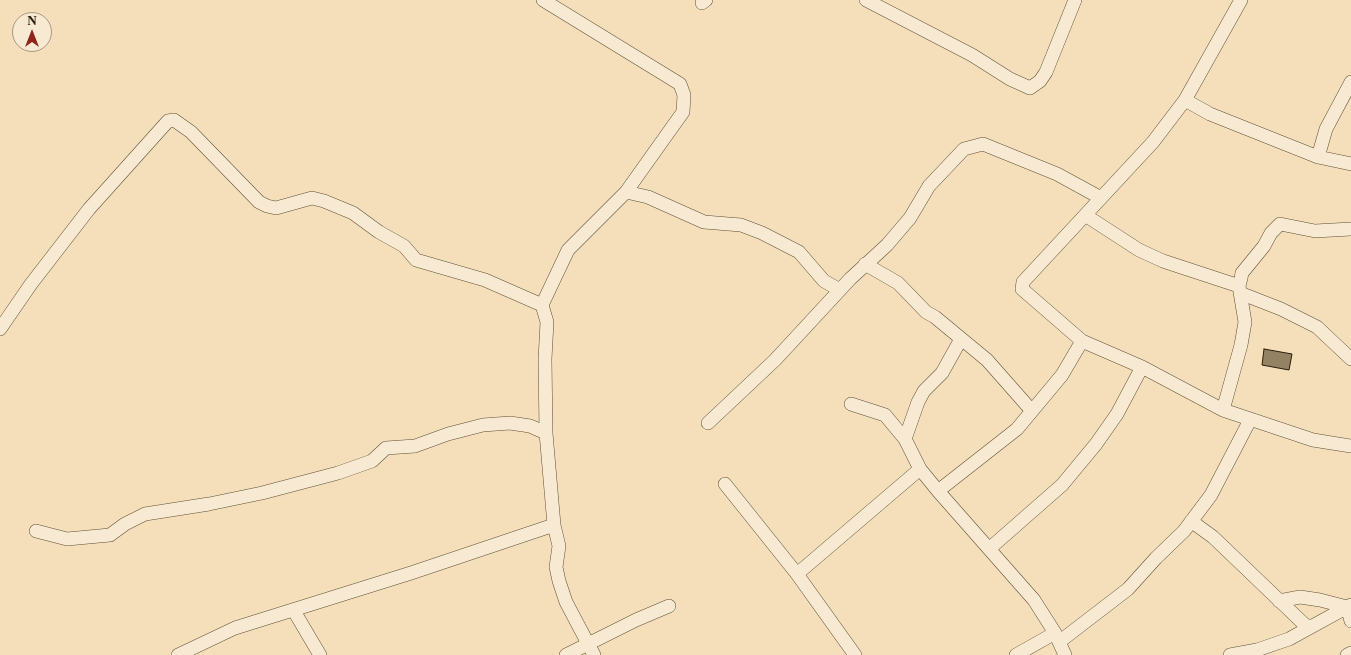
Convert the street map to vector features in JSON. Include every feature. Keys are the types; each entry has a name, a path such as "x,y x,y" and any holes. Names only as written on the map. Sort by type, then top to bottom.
{"street":[{"path":"866,0 972,55 1010,79 1030,88 1040,81 1046,72 1075,0"},
{"path":"1241,0 1185,100 1152,142 1023,282 1022,289 1082,340 1142,367 1223,410 1313,440 1351,446"},
{"path":"549,1 680,84 684,95 683,112 626,192 568,250 542,305 547,322 545,359 546,433 554,525 559,546 556,567 566,602 591,650"},
{"path":"1318,158 1326,129 1351,82"},
{"path":"1185,100 1210,114 1318,158 1351,164"},
{"path":"0,329 31,284 89,209 168,121 174,120 191,132 259,202 276,208 312,198 324,201 353,213 379,232 404,246 416,260 485,280 542,305"},
{"path":"708,423 776,360 865,264 887,245 910,218 929,186 964,149 982,144 1057,174 1100,198"},
{"path":"626,192 648,197 704,222 740,225 762,234 799,252 824,281 840,290"},
{"path":"1085,215 1139,250 1163,261 1240,290 1317,327 1351,359"},
{"path":"1223,410 1241,345 1244,317 1240,290 1242,273 1264,246 1271,233 1280,224 1315,232 1351,229"},
{"path":"865,264 898,283 926,312 935,317 987,360 1032,411"},
{"path":"905,439 918,402 924,391 942,373 961,339"},
{"path":"938,491 1018,429 1062,375 1082,340"},
{"path":"989,549 1062,485 1096,444 1117,414 1142,367"},
{"path":"851,404 885,415 905,439 920,469 1034,600 1057,638 1065,655"},
{"path":"1016,655 1057,638 1128,590 1136,579 1184,531 1211,495 1250,420"},
{"path":"36,531 67,539 110,535 125,524 145,514 209,504 269,491 338,473 372,461 386,448 415,446 483,425 510,423 530,426 546,433"},
{"path":"797,574 920,469"},
{"path":"725,484 797,574 855,655"},
{"path":"1191,521 1213,537 1305,625 1310,626"},
{"path":"178,655 235,628 294,611 554,525"},
{"path":"1279,601 1300,597 1349,606"},
{"path":"566,655 591,650 636,620 669,606"},
{"path":"1349,606 1351,621"},
{"path":"1230,655 1257,650 1289,639 1310,626 1349,606"},
{"path":"294,611 320,655"},
{"path":"1347,655 1351,653"}],"building":[{"path":"1264,349 1292,354 1289,370 1262,365"}]}
